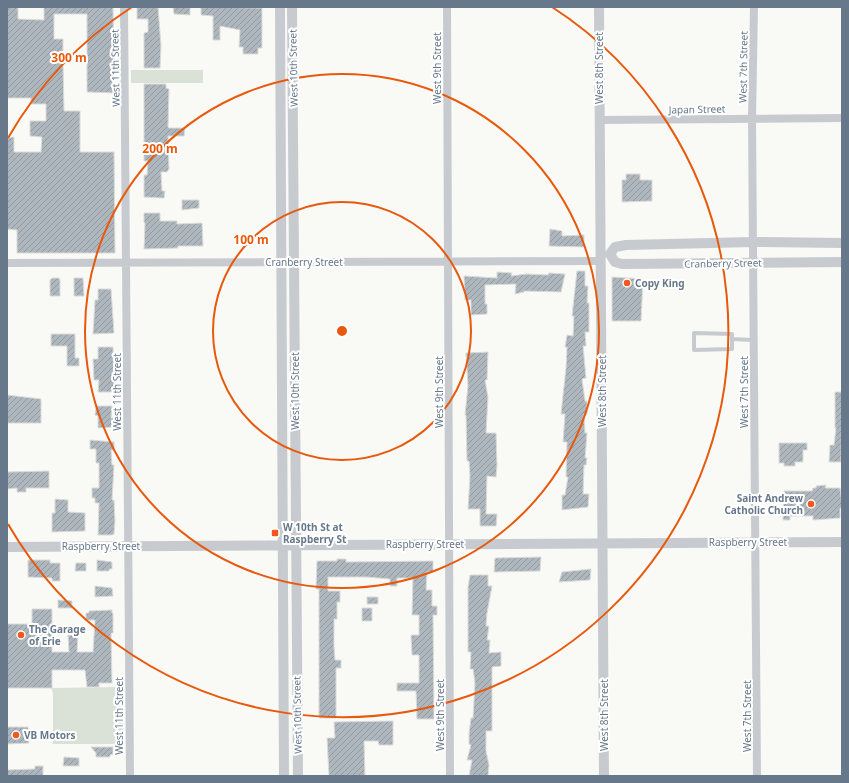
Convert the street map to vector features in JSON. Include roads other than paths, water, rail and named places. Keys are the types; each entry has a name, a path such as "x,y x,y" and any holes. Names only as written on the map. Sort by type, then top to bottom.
{"street":[{"name":"West 11th Street","path":"124,7 130,776"},
{"name":"West 10th Street","path":"280,7 284,776"},
{"name":"West 10th Street","path":"292,7 298,776"},
{"name":"West 9th Street","path":"447,7 450,776"},
{"name":"West 8th Street","path":"599,7 600,120 604,256 604,776"},
{"name":"West 7th Street","path":"754,7 752,118 757,776"},
{"name":"Japan Street","path":"600,120 842,118"},
{"path":"280,121 293,121"},
{"name":"Cranberry Street","path":"604,256 615,247 626,245 753,242 842,243"},
{"name":"Cranberry Street","path":"7,264 448,261 604,256 622,264 842,262"},
{"path":"282,404 295,404"},
{"name":"Raspberry Street","path":"7,547 842,542"},
{"path":"284,728 297,728"}],"lane":[{"path":"694,334 732,334 732,339 732,349 694,350 694,334"},
{"path":"732,339 754,340"}],"place":[{"name":"Copy King","path":"627,283"},
{"name":"Saint Andrew Catholic Church","path":"811,504"},
{"name":"W 10th St at Raspberry St","path":"275,533"},
{"name":"The Garage of Erie","path":"21,635"},
{"name":"VB Motors","path":"16,735"}]}
